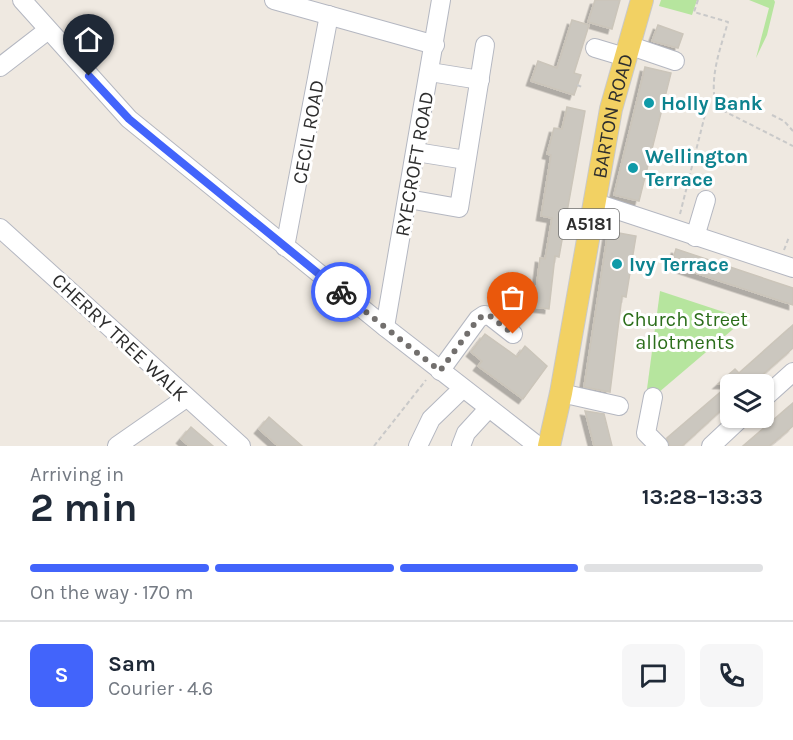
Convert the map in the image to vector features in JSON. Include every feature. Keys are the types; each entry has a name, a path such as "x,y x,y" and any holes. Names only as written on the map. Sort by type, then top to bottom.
{"main road":[{"name":"BARTON ROAD","path":"549,446 561,393 593,202 608,91 626,51 642,0"}],"street":[{"path":"22,0 129,119 462,389 538,446"},
{"path":"274,0 435,45"},
{"name":"RYECROFT ROAD","path":"385,327 441,0"},
{"name":"CECIL ROAD","path":"285,247 329,15"},
{"path":"0,67 48,30"},
{"path":"408,199 459,208 485,45"},
{"path":"595,48 626,51 675,61"},
{"path":"430,72 480,80"},
{"path":"416,152 466,160"},
{"path":"695,237 706,200"},
{"path":"593,202 793,268"},
{"name":"CHERRY TREE WALK","path":"0,228 241,446"},
{"path":"437,369 478,319 484,315 490,316 513,334"},
{"path":"774,389 793,372"},
{"path":"417,446 431,419 462,389"},
{"path":"561,393 619,406"},
{"path":"653,397 646,433 659,446"},
{"path":"117,446 186,398"},
{"path":"461,446 466,433 488,409"},
{"path":"711,446 730,428"}],"path":[{"path":"698,0 694,12 728,22 714,69 716,107 793,146"},
{"path":"577,85 582,87"},
{"path":"676,231 709,99"},
{"path":"772,115 784,121 793,131"},
{"path":"374,446 437,369"}],"green space":[{"path":"661,0 697,0 692,15 659,6"},
{"path":"749,0 774,0 775,2 767,35 756,58 769,8"},
{"name":"Church Street allotments","path":"660,291 745,319 645,404"}],"building":[{"path":"595,0 620,0 612,29 588,22"},
{"path":"572,20 589,25 574,73 581,75 574,95 531,81 538,61 557,68"},
{"path":"658,25 683,34 678,48 652,41"},
{"path":"645,67 671,73 639,201 614,195"},
{"path":"567,107 585,111 559,257 555,256 549,309 534,307 540,258 545,259 552,218 541,216 551,155 547,154 554,128 562,129"},
{"path":"608,231 636,236 626,297 622,296 610,392 584,387"},
{"path":"676,249 793,288 793,305 671,265"},
{"path":"793,325 793,348 763,374 729,374 735,369 739,373"},
{"path":"485,334 517,357 525,346 547,366 523,399 478,366 482,361 471,352"},
{"path":"720,393 720,411 682,446 670,446 667,438"},
{"path":"793,403 793,426 785,433 769,446 743,446 764,428 774,428 774,419"},
{"path":"585,411 604,414 612,446 594,446"},
{"path":"269,417 302,446 278,446 259,429"},
{"path":"191,427 213,446 189,446 181,439"}],"way so far":[{"path":"341,292 440,371 478,319 484,315 490,316 513,334"}],"place":[{"name":"Holly Bank","path":"649,103"},
{"name":"Wellington Terrace","path":"633,168"},
{"name":"Ivy Terrace","path":"617,264"}],"route":[{"path":"89,76 129,119 341,292"}]}
